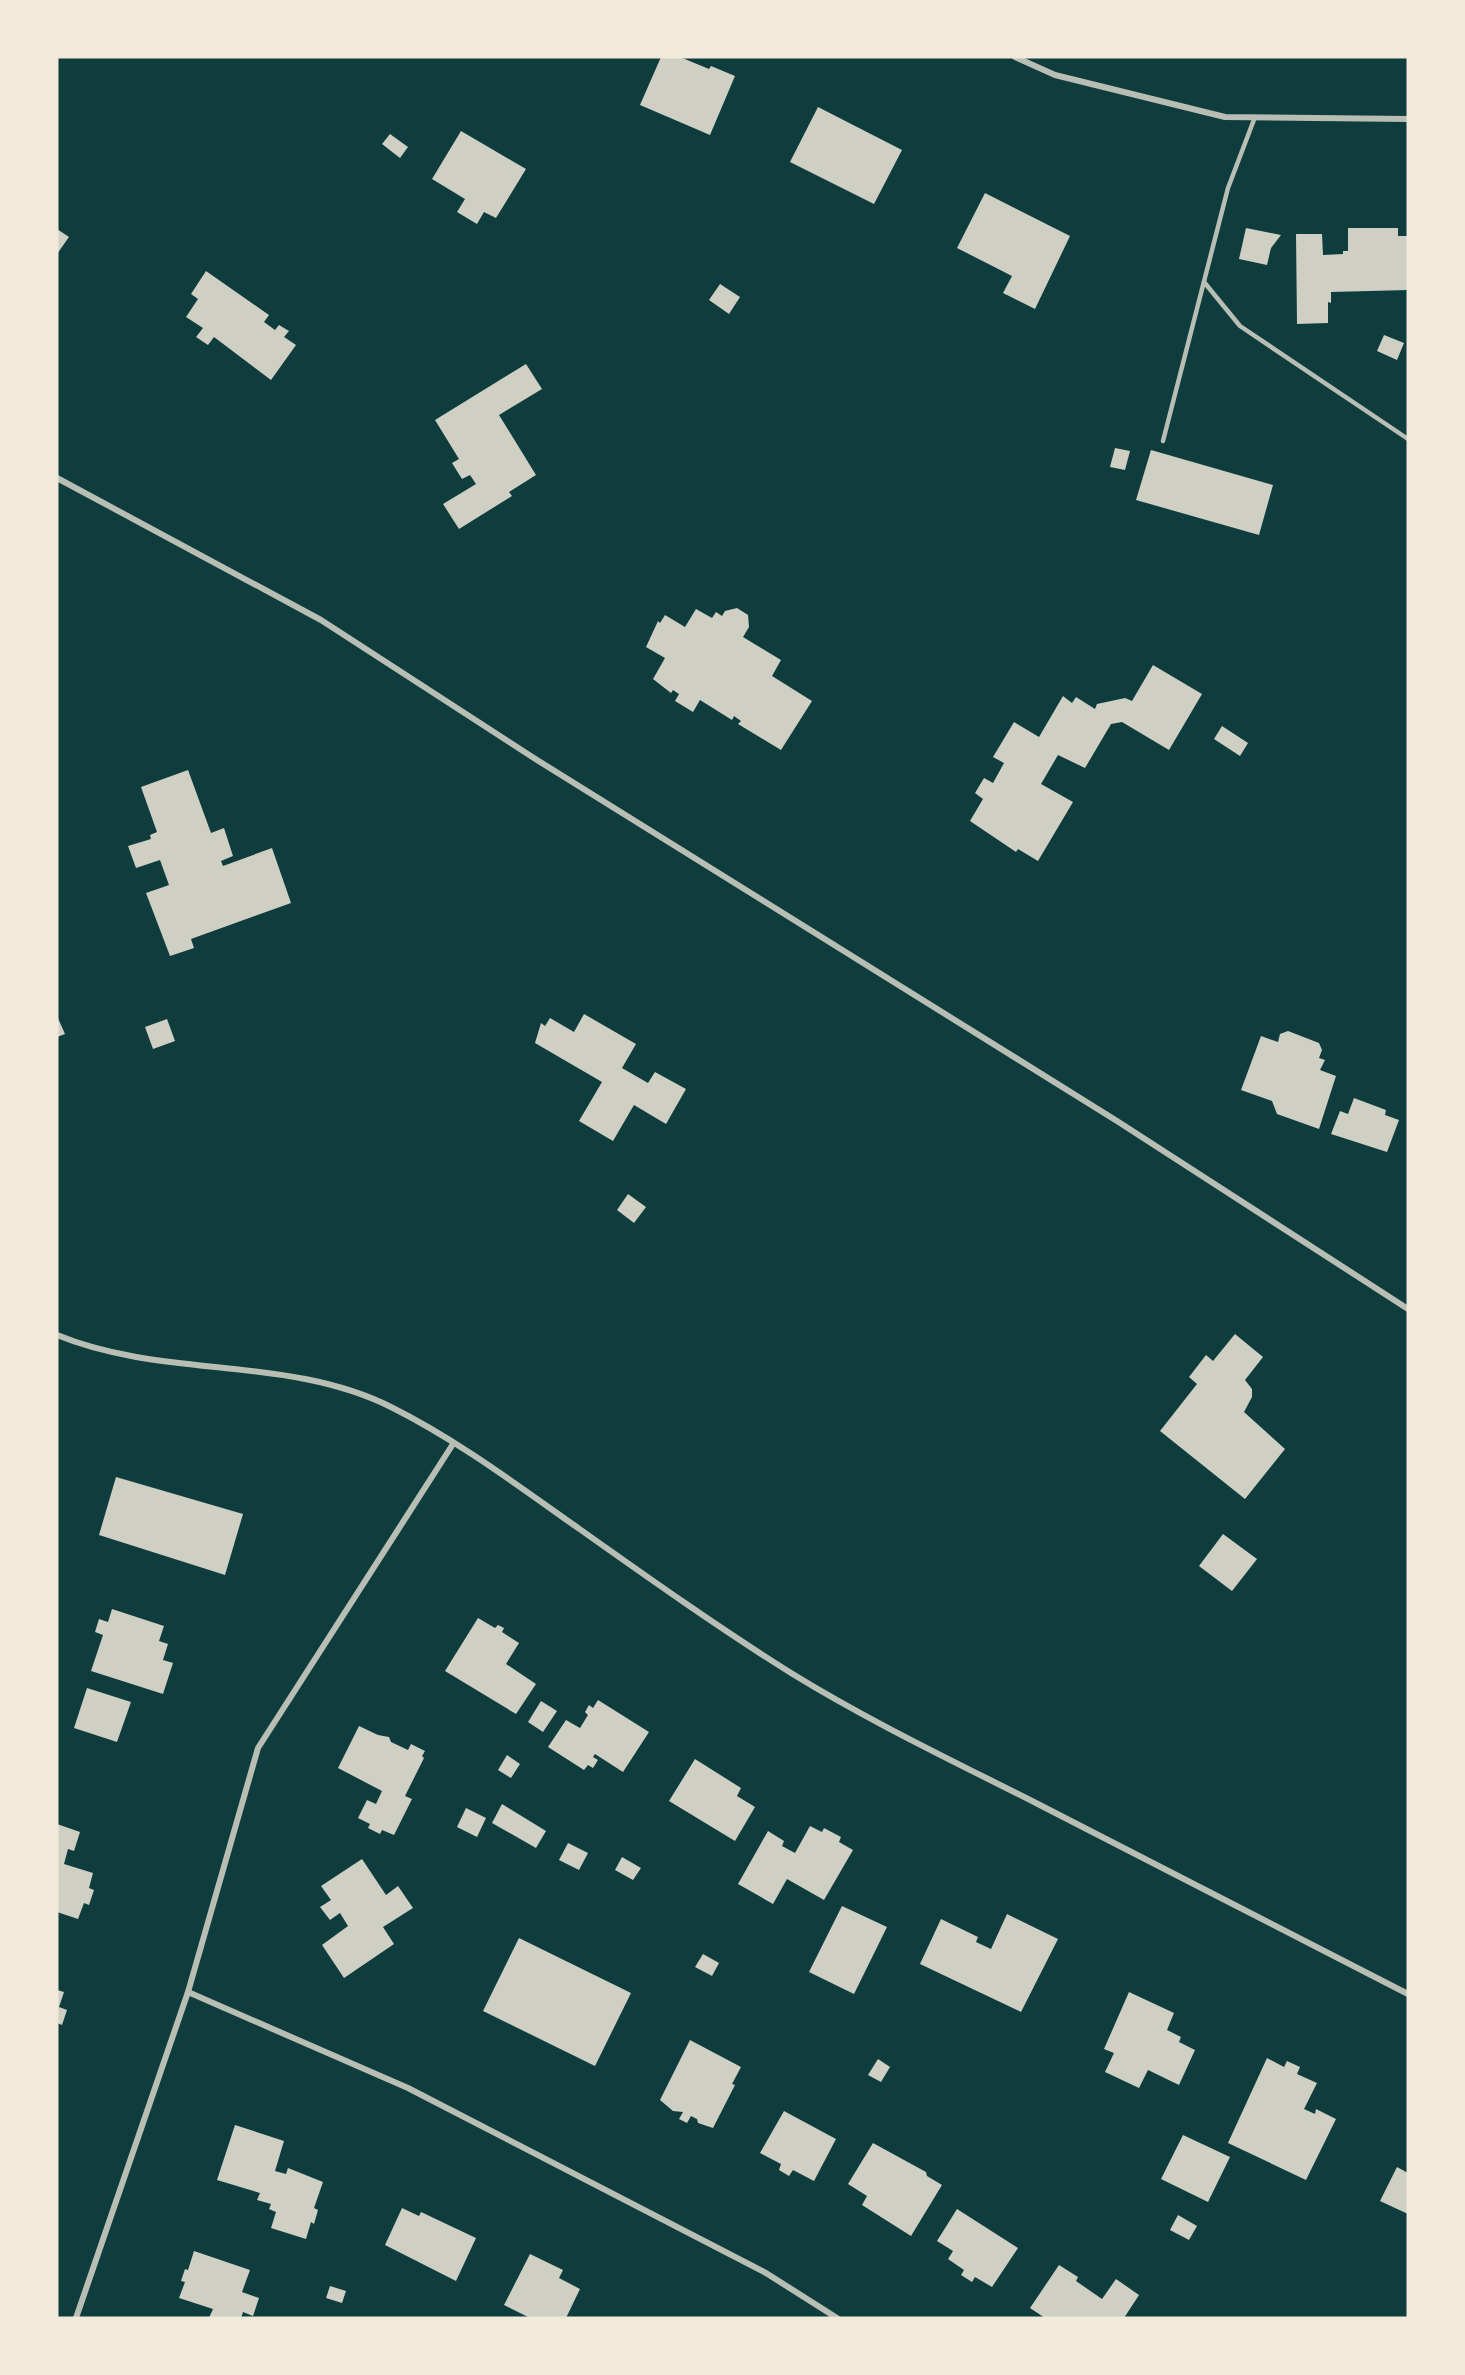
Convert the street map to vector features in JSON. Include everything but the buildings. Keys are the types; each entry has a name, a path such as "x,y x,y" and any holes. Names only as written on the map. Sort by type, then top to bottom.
{"street":[{"path":"1015,57 1055,75 1225,117 1408,118"},
{"path":"57,478 321,620 537,760 1107,1115 1408,1309"},
{"path":"57,1335 116,1352 295,1376 344,1388 390,1407 490,1465 698,1613 794,1675 893,1730 1408,1994"},
{"path":"76,2318 188,1992 258,1748 453,1444"},
{"path":"188,1992 408,2088 766,2273 837,2318"}],"lane":[{"path":"1162,441 1228,188 1255,117"},
{"path":"1204,282 1240,326 1408,439"}]}
